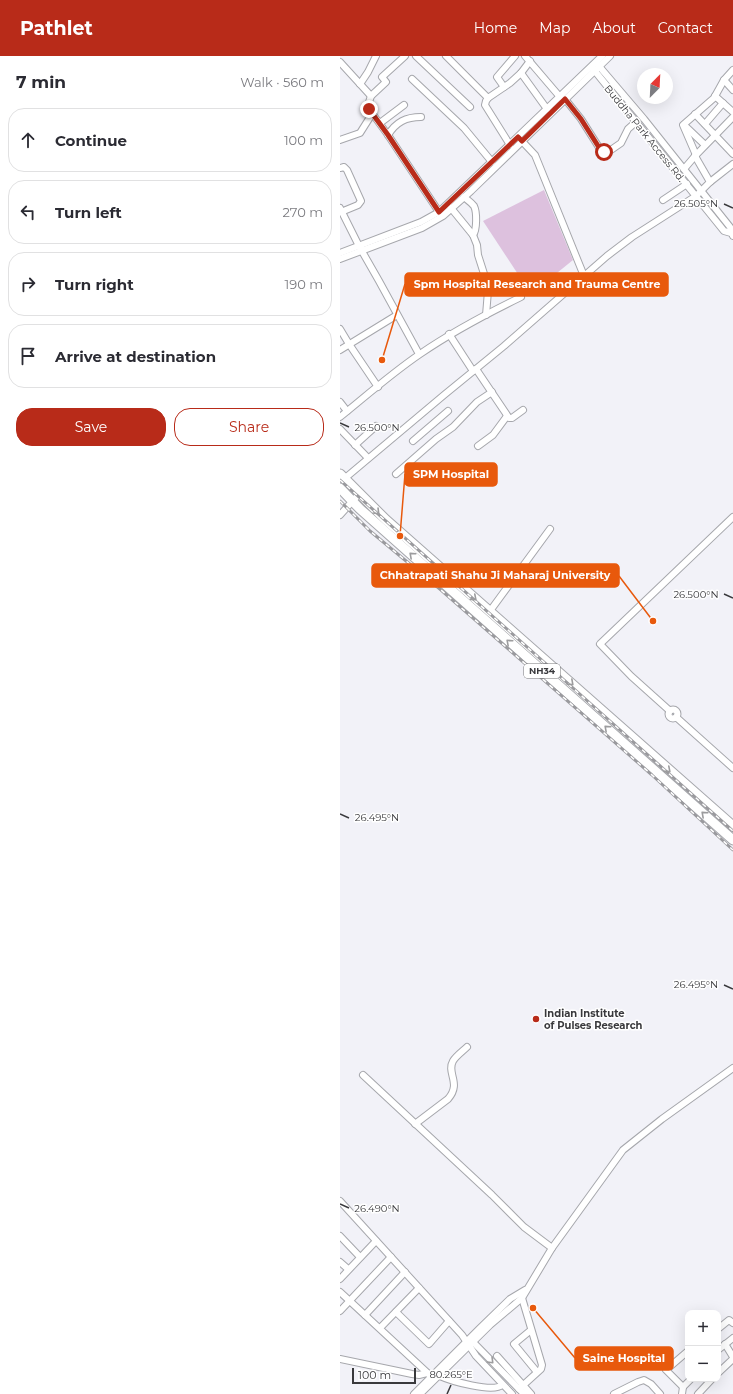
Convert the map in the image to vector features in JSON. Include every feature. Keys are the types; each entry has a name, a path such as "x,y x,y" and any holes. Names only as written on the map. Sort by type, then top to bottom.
{"highway":[{"name":"NH34","path":"342,476 386,520 733,826"},
{"name":"NH34","path":"340,488 352,501 733,840"},
{"path":"550,677 556,670"}],"street":[{"path":"360,84 376,56"},
{"path":"405,56 382,77 386,82 371,96 369,106 372,114 380,123 439,212"},
{"path":"416,56 470,107"},
{"path":"446,56 488,98"},
{"path":"504,87 497,77 513,59 505,56"},
{"path":"595,67 602,56"},
{"path":"340,253 422,228 443,216 464,197 562,98 595,67 610,56"},
{"path":"510,145 485,105 488,98 510,84 521,73 528,58 581,119 600,149 604,152 612,150 621,143 628,129 637,121"},
{"path":"340,62 371,96"},
{"name":"Buddha Park Access Rd.","path":"595,67 687,184 698,194 730,230"},
{"name":"Buddha Park Access Rd.","path":"595,67 644,119 684,170 698,194"},
{"path":"683,124 709,103 715,96 724,80 733,70"},
{"path":"521,73 547,109"},
{"path":"412,79 464,128 492,162"},
{"path":"724,80 732,88"},
{"path":"715,96 733,112"},
{"path":"340,259 360,248 421,222 439,212 510,145 520,139 547,109 562,98"},
{"path":"705,124 724,103"},
{"path":"380,123 404,105"},
{"path":"340,140 360,133 372,114"},
{"path":"695,114 733,154"},
{"path":"388,135 393,127 398,123 409,118 421,117"},
{"path":"684,170 695,155 733,117"},
{"path":"683,124 705,145"},
{"path":"683,124 695,155 710,182"},
{"path":"520,139 535,155 584,276"},
{"path":"342,476 368,458 474,370 607,256 632,237 698,194 710,182 733,166"},
{"path":"340,168 344,167 347,170 361,201 358,205 341,210 418,354"},
{"path":"663,200 687,184"},
{"path":"464,197 475,209 476,229 473,235"},
{"path":"451,208 473,235 488,286 486,315"},
{"path":"340,417 418,354 449,334 521,297"},
{"path":"340,350 397,315"},
{"path":"340,329 378,387"},
{"path":"449,334 474,370 492,392 507,416 511,419 523,410"},
{"path":"396,474 442,434 459,422 477,402 492,392"},
{"path":"340,402 347,411"},
{"path":"413,441 448,411"},
{"path":"478,446 493,435 507,416"},
{"path":"433,424 442,434"},
{"path":"355,445 376,426"},
{"path":"340,429 368,458"},
{"path":"342,513 359,494"},
{"path":"733,517 600,644 631,676 670,711 668,713 670,717 676,717 733,768"},
{"path":"490,612 550,529"},
{"path":"415,1124 452,1094 454,1086 452,1064 454,1059 467,1047"},
{"path":"414,1394 470,1342 522,1298 552,1248 610,1166 627,1146 733,1068"},
{"path":"363,1075 524,1227 552,1248"},
{"path":"340,1201 462,1335 521,1388 531,1394"},
{"path":"340,1236 360,1257"},
{"path":"340,1279 376,1240"},
{"path":"340,1311 391,1257"},
{"path":"340,1262 348,1269"},
{"path":"365,1315 405,1272"},
{"path":"380,1328 419,1288"},
{"path":"470,1342 479,1329 510,1299 527,1289"},
{"path":"340,1292 433,1377"},
{"path":"521,1388 541,1369 542,1365 522,1298"},
{"path":"396,1312 429,1344 449,1321"},
{"path":"721,1327 729,1320 733,1323"},
{"path":"531,1330 514,1344 537,1372"},
{"path":"721,1370 733,1358 721,1346 733,1338"},
{"path":"470,1342 476,1356 512,1394"},
{"path":"683,1387 666,1370 685,1355"},
{"path":"497,1356 524,1394"},
{"path":"340,1359 490,1388 497,1388 502,1385"},
{"path":"424,1393 433,1377"},
{"path":"614,1394 644,1380 651,1384 660,1394"},
{"path":"682,1394 683,1387 688,1382"},
{"path":"698,1394 709,1382"}],"shaded area":[{"path":"544,190 573,260 531,294 483,221"}],"railway":[{"path":"340,480 733,831"},
{"path":"340,501 370,531 441,590 652,775 733,850"}],"place":[{"name":"Spm Hospital Research and Trauma Centre","path":"382,360"},
{"name":"SPM Hospital","path":"400,536"},
{"name":"Chhatrapati Shahu Ji Maharaj University","path":"653,621"},
{"name":"Indian Institute of Pulses Research","path":"536,1019"},
{"name":"Saine Hospital","path":"533,1308"}],"route":[{"path":"369,109 439,212 456,198 518,137 522,141 565,99 581,119 600,149 604,152"}]}
